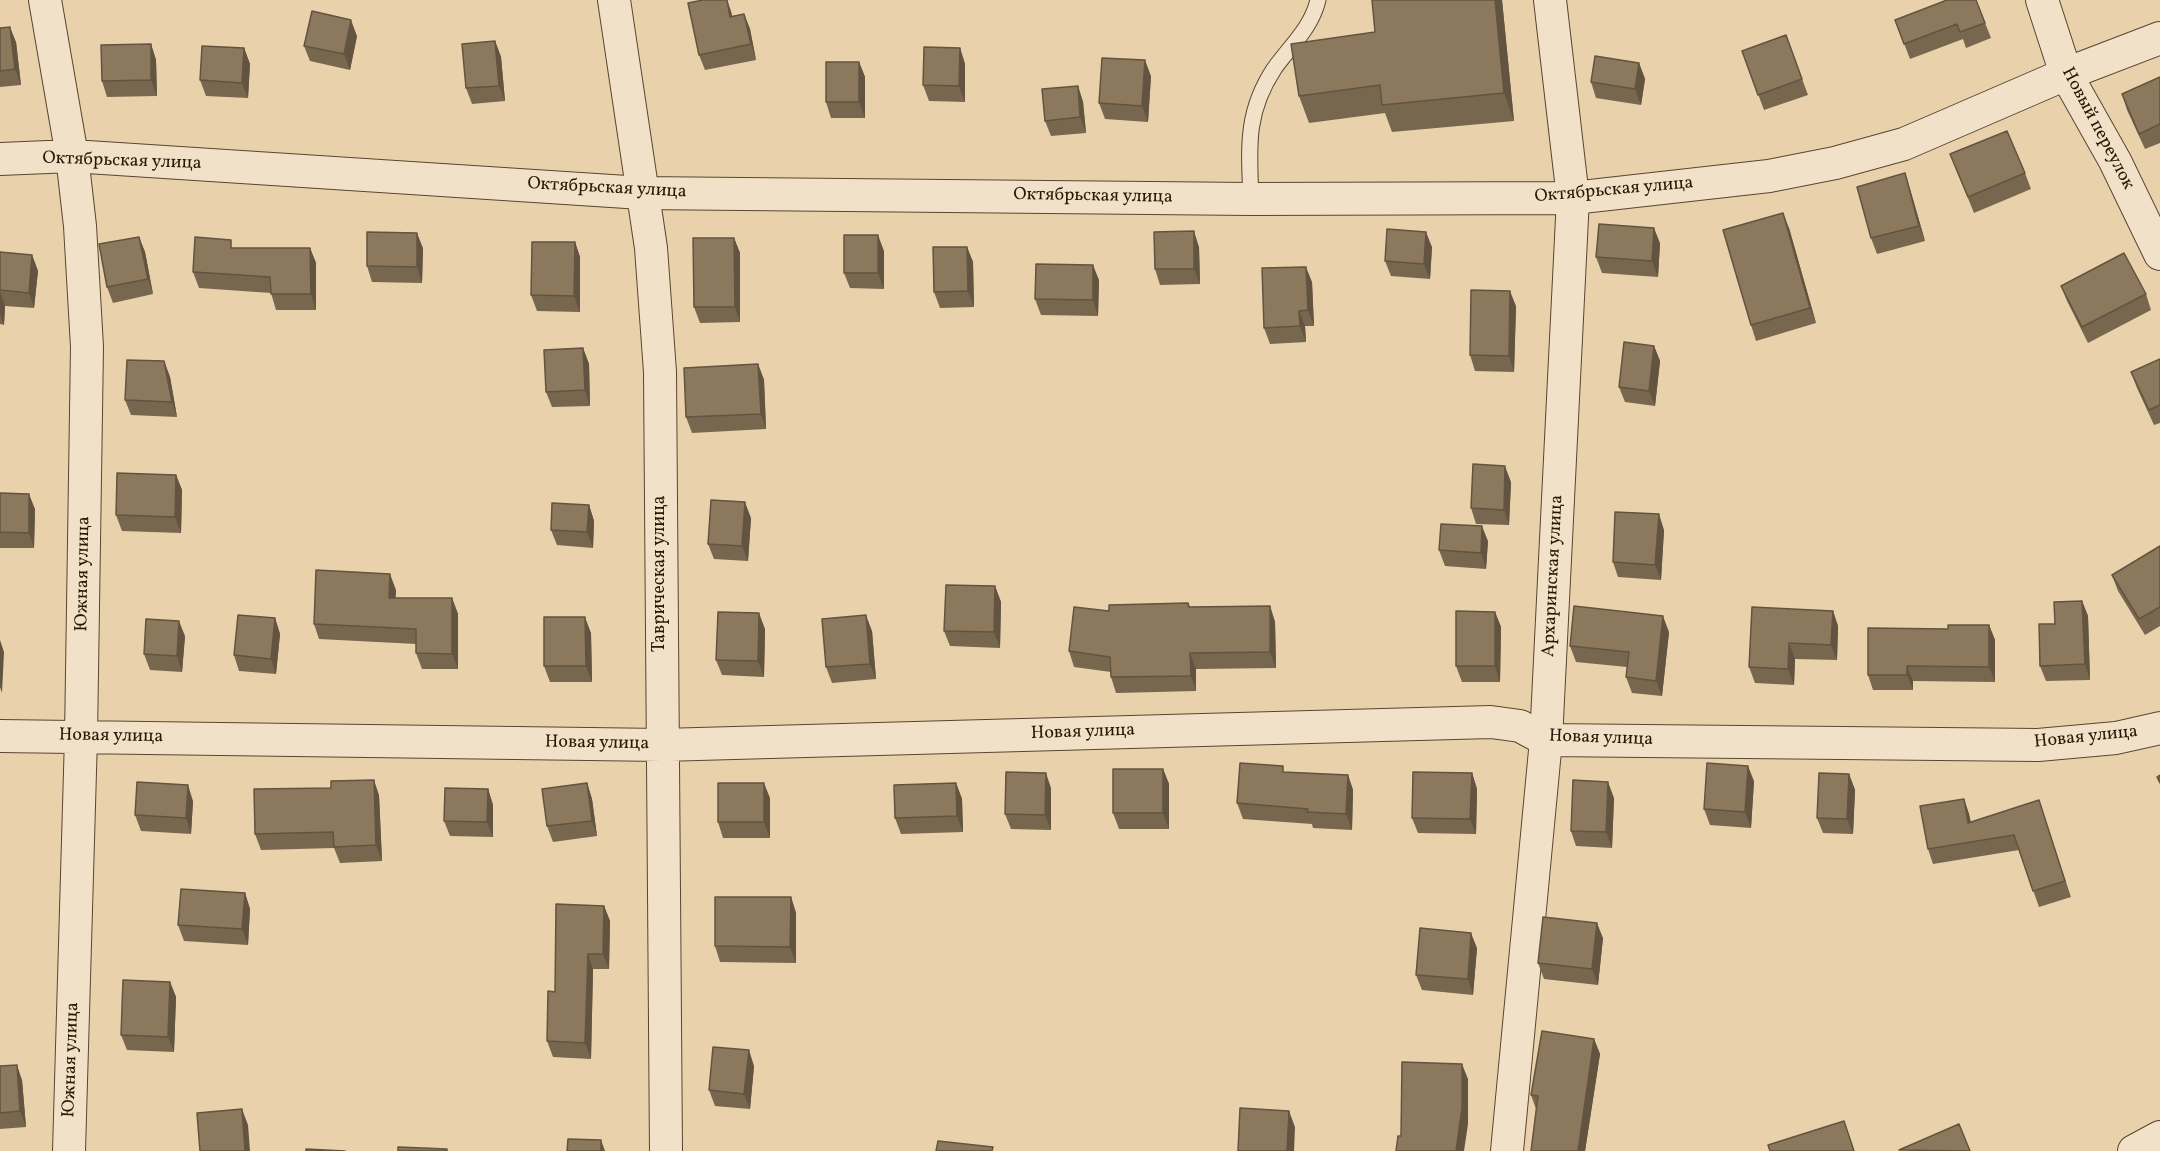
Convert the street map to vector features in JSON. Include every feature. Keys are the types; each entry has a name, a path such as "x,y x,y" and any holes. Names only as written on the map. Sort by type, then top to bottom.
{"street":[{"name":"Южная улица","path":"45,0 72,156 80,226 87,347 81,737 69,1151"},
{"name":"Таврическая улица","path":"614,0 656,299 660,372 666,1151"},
{"name":"Архаринская улица","path":"1507,1151 1546,740 1573,198 1551,0"},
{"name":"Новый переулок","path":"2042,0 2066,74 2115,161 2160,254"},
{"name":"Октябрьская улица","path":"0,159 72,156 642,193 1251,199 1573,198 1768,176 1835,163 1904,144 2066,74 2160,38"},
{"name":"Новая улица","path":"0,736 662,745 1491,722 1520,726 1546,740 2038,745 2116,738 2160,728"},
{"path":"2134,1151 2160,1137"}],"lane":[{"path":"1251,199 1249,134 1257,100 1274,69 1309,25 1318,0"}],"building":[{"path":"703,0 727,0 730,17 744,14 751,44 699,55 688,3"},
{"path":"1372,0 1495,0 1504,93 1382,105 1380,85 1299,96 1291,44 1375,32"},
{"path":"1947,0 1976,0 1985,23 1960,32 1957,24 1904,44 1895,20"},
{"path":"312,11 351,20 344,54 304,46"},
{"path":"10,27 15,69 0,71 0,28"},
{"path":"1786,35 1802,79 1758,95 1742,51"},
{"path":"495,41 499,86 466,88 462,44"},
{"path":"151,44 151,80 102,81 101,45"},
{"path":"202,46 244,48 242,83 200,80"},
{"path":"924,47 960,48 959,86 923,85"},
{"path":"1595,56 1639,63 1635,89 1591,82"},
{"path":"1102,58 1145,60 1142,106 1099,103"},
{"path":"826,62 859,62 859,102 826,102"},
{"path":"2160,77 2160,124 2139,134 2122,94"},
{"path":"1078,86 1080,117 1045,121 1042,89"},
{"path":"2007,131 2025,173 1968,197 1950,154"},
{"path":"1905,173 1919,226 1871,238 1857,187"},
{"path":"1783,213 1810,308 1751,325 1723,230"},
{"path":"1599,224 1654,228 1652,261 1596,257"},
{"path":"1387,229 1426,232 1424,264 1385,261"},
{"path":"1194,231 1194,269 1155,269 1154,232"},
{"path":"367,232 417,233 417,267 367,266"},
{"path":"844,235 878,235 878,273 844,273"},
{"path":"139,237 148,279 107,287 99,244"},
{"path":"195,237 231,240 231,248 310,248 311,294 271,294 270,277 193,272"},
{"path":"693,238 734,238 735,307 694,307"},
{"path":"532,242 575,242 574,296 531,295"},
{"path":"933,247 967,247 968,291 934,292"},
{"path":"0,252 32,255 29,293 0,290"},
{"path":"2124,253 2146,294 2082,327 2061,286"},
{"path":"1036,264 1093,265 1093,300 1035,299"},
{"path":"1306,267 1308,310 1299,311 1300,326 1264,328 1262,268"},
{"path":"1471,290 1510,291 1509,356 1470,355"},
{"path":"1624,342 1654,346 1649,391 1619,387"},
{"path":"583,348 585,390 546,392 544,350"},
{"path":"2160,359 2160,405 2149,410 2131,372"},
{"path":"127,360 164,361 172,402 125,400"},
{"path":"758,364 761,414 686,417 684,368"},
{"path":"1473,464 1505,466 1504,510 1471,508"},
{"path":"117,473 176,475 175,517 116,515"},
{"path":"0,493 29,494 29,533 0,532"},
{"path":"711,500 745,502 742,546 708,544"},
{"path":"552,503 589,505 587,532 551,530"},
{"path":"1615,512 1659,514 1655,565 1613,562"},
{"path":"1441,524 1482,526 1481,553 1439,550"},
{"path":"2160,546 2160,607 2139,619 2112,575"},
{"path":"316,570 390,574 389,598 452,598 452,654 416,653 416,629 314,624"},
{"path":"946,585 995,586 994,632 944,631"},
{"path":"2082,601 2085,664 2040,666 2039,624 2055,624 2054,602"},
{"path":"1188,603 1189,607 1270,606 1270,652 1190,653 1191,676 1111,677 1110,657 1069,651 1074,607 1109,611 1109,605"},
{"path":"1574,606 1663,616 1656,681 1626,677 1629,652 1570,646"},
{"path":"1752,607 1833,611 1831,645 1789,643 1788,669 1749,667"},
{"path":"1456,611 1495,612 1495,666 1456,666"},
{"path":"718,612 759,613 758,661 716,660"},
{"path":"238,615 275,618 271,659 234,655"},
{"path":"866,615 870,664 826,667 822,619"},
{"path":"544,617 585,617 586,666 544,666"},
{"path":"146,619 179,621 177,656 144,654"},
{"path":"1948,625 1989,625 1989,667 1907,666 1907,675 1868,675 1868,628 1948,629"},
{"path":"1240,763 1283,766 1283,772 1348,775 1346,814 1307,812 1308,809 1237,803"},
{"path":"1707,763 1748,766 1745,812 1704,809"},
{"path":"1113,769 1163,769 1163,813 1113,813"},
{"path":"1006,772 1046,773 1045,815 1005,814"},
{"path":"1413,772 1472,773 1470,819 1412,818"},
{"path":"1819,773 1849,774 1847,819 1817,818"},
{"path":"374,780 376,845 334,847 333,832 255,834 254,789 331,788 331,781"},
{"path":"1573,780 1608,782 1606,832 1571,831"},
{"path":"137,782 188,785 186,818 135,815"},
{"path":"587,783 592,821 547,826 542,789"},
{"path":"718,783 764,783 764,822 718,822"},
{"path":"956,783 957,816 895,818 894,785"},
{"path":"445,788 488,789 487,822 444,821"},
{"path":"1964,799 1968,823 2039,800 2065,881 2033,891 2014,835 1928,849 1920,806"},
{"path":"181,889 245,893 242,929 178,925"},
{"path":"715,897 791,897 790,947 715,946"},
{"path":"556,904 604,906 603,954 588,954 585,1043 547,1041 548,991 555,992"},
{"path":"1543,917 1597,923 1592,969 1538,963"},
{"path":"1420,928 1471,933 1468,979 1416,975"},
{"path":"123,980 170,982 168,1037 121,1035"},
{"path":"1542,1031 1594,1039 1578,1151 1531,1151 1538,1096 1531,1095"},
{"path":"713,1047 749,1050 744,1094 709,1090"},
{"path":"1402,1062 1462,1064 1462,1108 1456,1151 1396,1151 1398,1136 1401,1136"},
{"path":"17,1065 20,1111 0,1113 0,1066"},
{"path":"1240,1108 1289,1111 1287,1151 1238,1151"},
{"path":"242,1109 245,1151 200,1151 197,1113"},
{"path":"1844,1121 1854,1151 1770,1151 1768,1145"},
{"path":"1959,1124 1970,1151 1899,1150"},
{"path":"568,1139 601,1140 601,1151 567,1151"},
{"path":"938,1141 993,1147 992,1151 936,1151"},
{"path":"398,1147 447,1149 447,1151 398,1151"},
{"path":"306,1149 345,1151 306,1151"}]}
